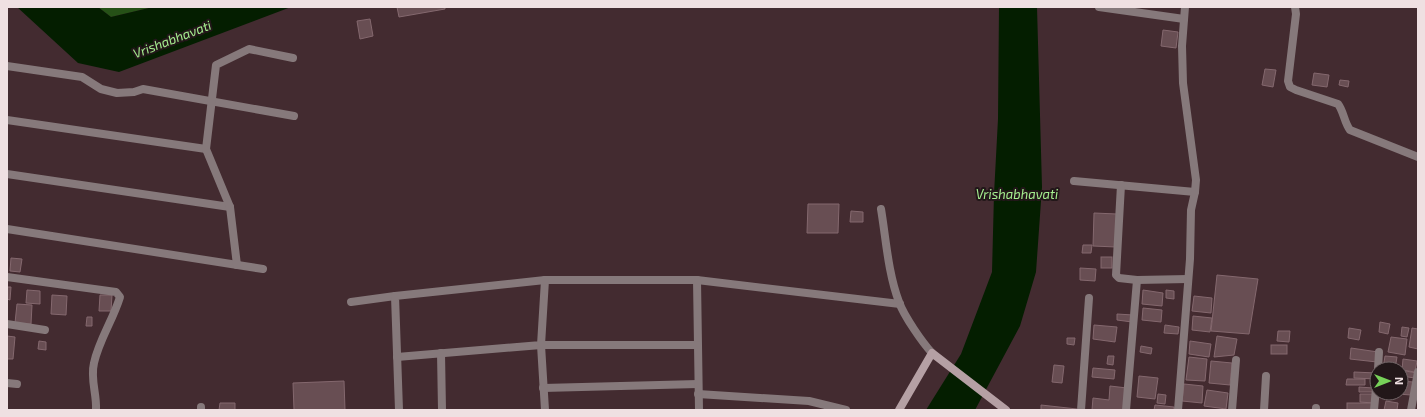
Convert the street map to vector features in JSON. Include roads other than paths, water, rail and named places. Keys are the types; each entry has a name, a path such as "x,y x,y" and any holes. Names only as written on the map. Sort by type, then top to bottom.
{"street":[{"path":"1099,7 1184,18"},
{"path":"1178,410 1188,279 1191,210 1196,192 1196,180 1183,83 1182,46 1185,7"},
{"path":"1295,7 1296,14 1288,82 1290,87 1338,104 1341,108 1346,126 1350,130 1418,157"},
{"path":"237,265 230,206 206,149 216,65 249,49 293,58"},
{"path":"7,66 82,76 94,86 112,92 126,93 143,89 294,116"},
{"path":"7,120 206,149"},
{"path":"7,174 230,206"},
{"path":"1074,181 1196,192"},
{"path":"1120,185 1116,275 1122,280 1188,279"},
{"path":"881,209 894,285 900,304 924,344 934,355 1005,409"},
{"path":"7,229 263,269"},
{"path":"7,277 116,292 120,297 116,311 101,339 94,364 92,376 96,410"},
{"path":"351,302 545,280 697,280 900,304"},
{"path":"545,280 541,345 545,410"},
{"path":"697,280 699,410"},
{"path":"1126,410 1137,280"},
{"path":"395,296 399,410"},
{"path":"1081,410 1089,298"},
{"path":"7,324 45,330"},
{"path":"397,356 541,345 698,345"},
{"path":"1379,361 1380,352"},
{"path":"441,353 442,410"},
{"path":"899,410 934,355"},
{"path":"1232,410 1236,360"},
{"path":"1411,410 1418,372"},
{"path":"1264,410 1266,376"},
{"path":"7,383 17,384"},
{"path":"543,388 698,384"},
{"path":"698,394 809,401 846,410"}],"water":[{"name":"Vrishabhavati","path":"17,7 98,7 111,17 153,7 291,7 119,72 78,63"},
{"name":"Vrishabhavati","path":"999,7 1037,7 1042,187 1036,272 1020,326 975,410 926,410 961,354 992,272 998,119"}]}
